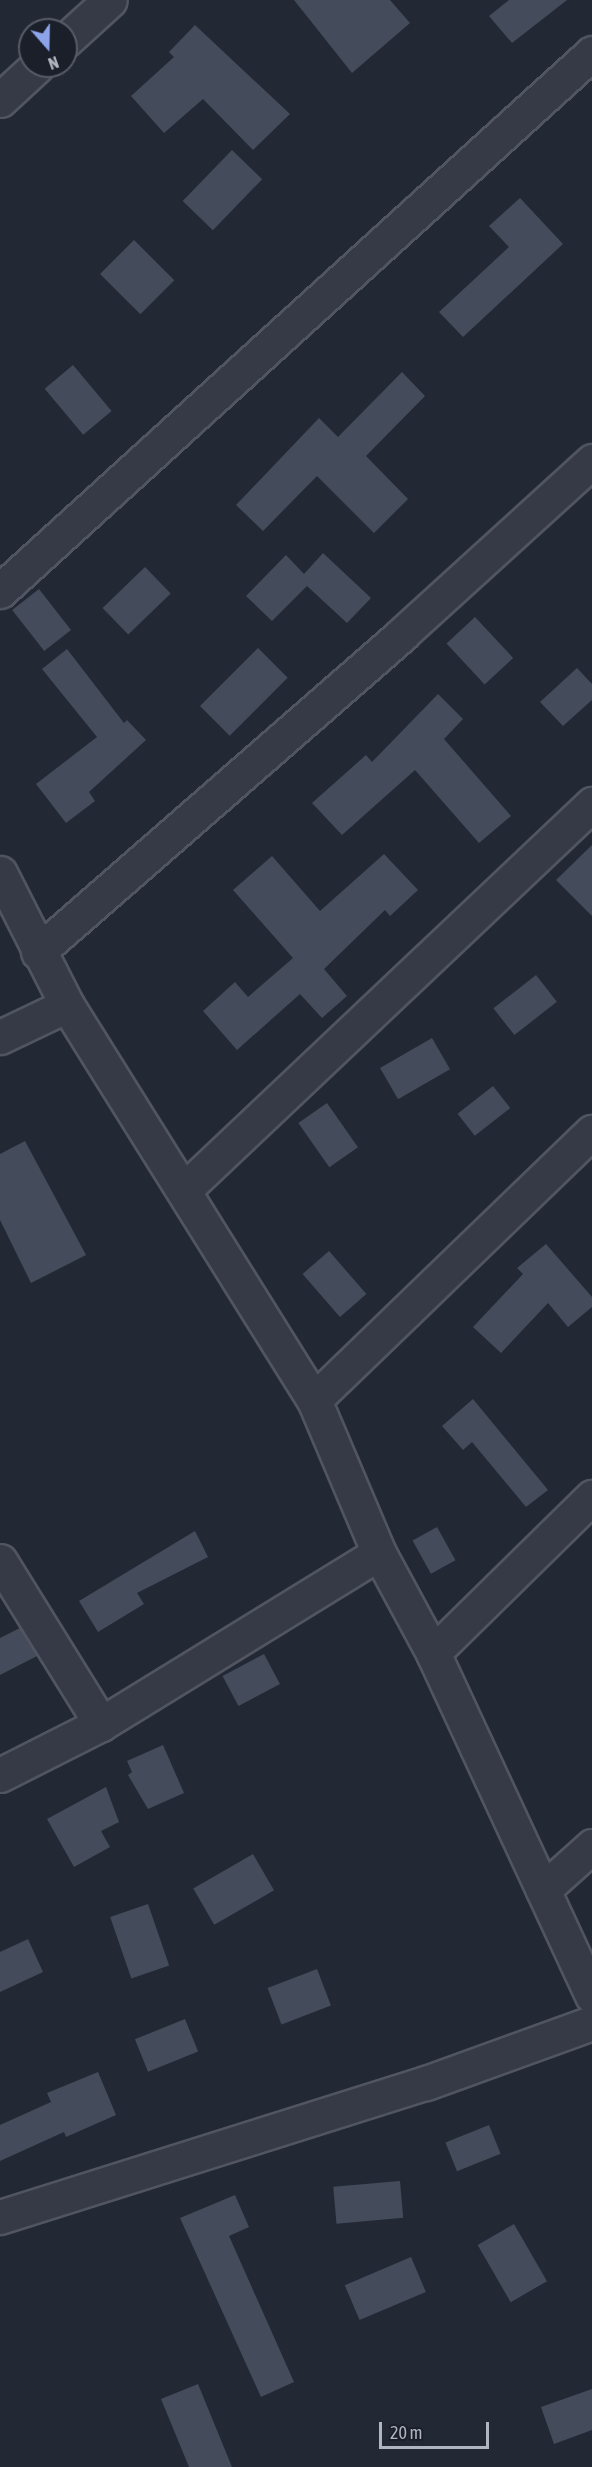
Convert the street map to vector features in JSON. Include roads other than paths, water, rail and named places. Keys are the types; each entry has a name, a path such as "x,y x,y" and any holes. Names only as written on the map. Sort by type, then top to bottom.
{"street":[{"path":"78,29 110,0"},
{"path":"0,591 592,53"},
{"path":"0,100 24,78"},
{"path":"38,952 402,634 592,461"},
{"path":"184,1190 592,804"},
{"path":"0,873 38,952 67,1005 314,1400 378,1553 433,1653 592,1996"},
{"path":"0,1037 67,1005"},
{"path":"314,1400 592,1132"},
{"path":"433,1653 592,1497"},
{"path":"0,1775 101,1724 378,1553"},
{"path":"0,1561 101,1724"},
{"path":"543,1890 592,1846"},
{"path":"0,2217 426,2083 592,2023"}]}
